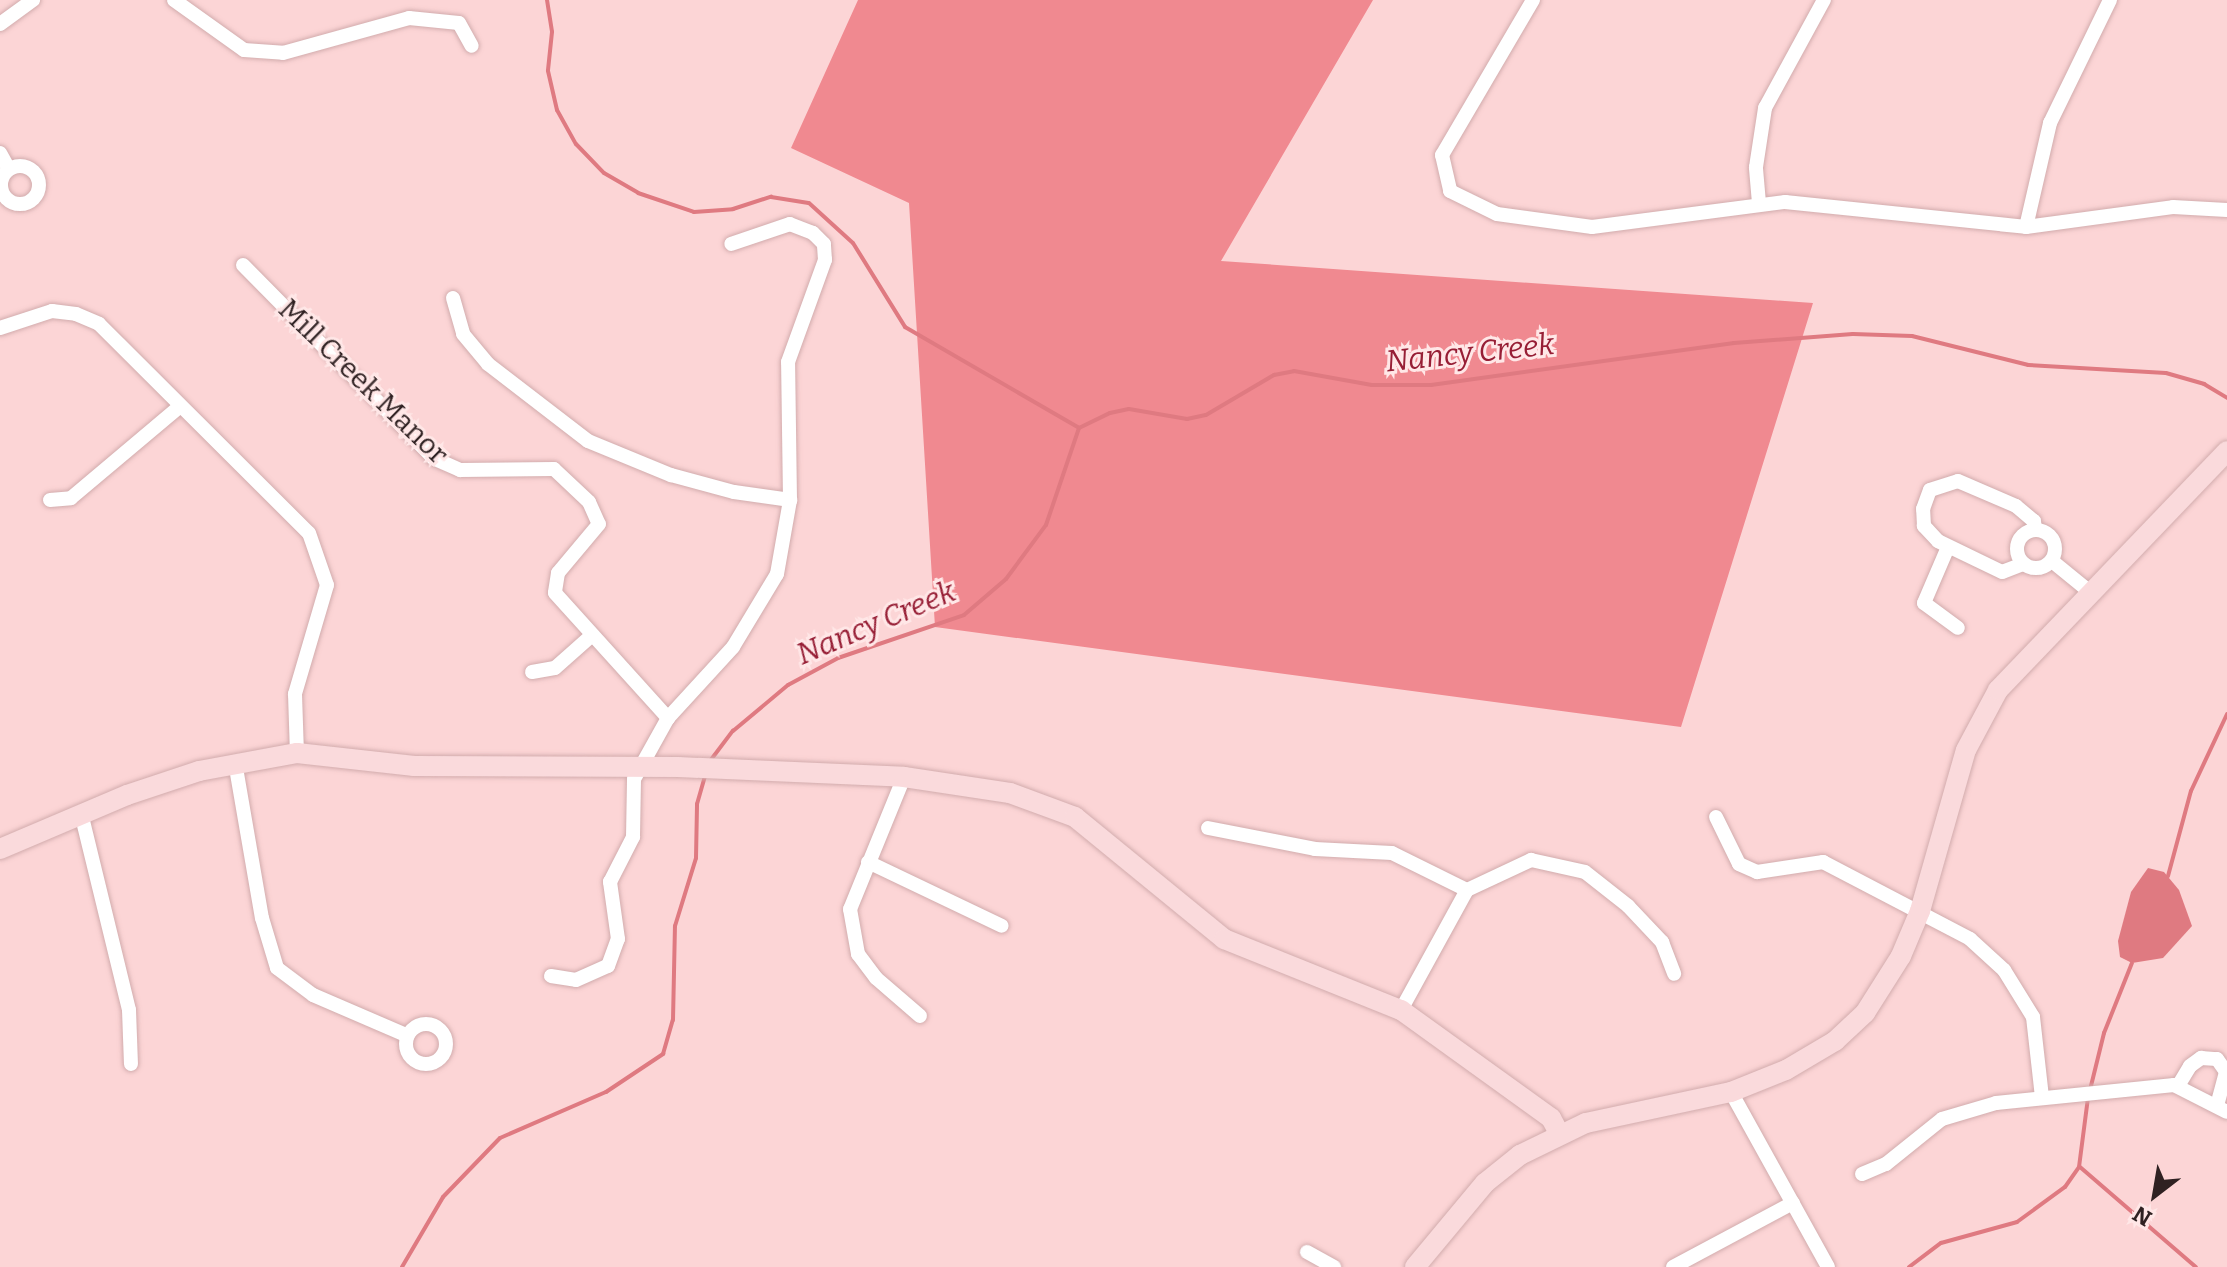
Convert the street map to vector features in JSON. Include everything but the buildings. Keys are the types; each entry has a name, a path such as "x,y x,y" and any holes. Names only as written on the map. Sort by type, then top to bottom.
{"street":[{"path":"0,24 33,0"},
{"path":"174,0 244,50 283,53 409,18 459,23 472,46"},
{"path":"1533,0 1446,146 1441,169 1456,197 1497,214 1592,227 1759,203 1815,203 2026,227 2173,207 2227,210"},
{"path":"1759,203 1758,137 1765,108 1824,0"},
{"path":"2026,227 2050,123 2110,0"},
{"path":"0,153 9,169"},
{"path":"551,976 576,980 594,975 615,953 610,882 633,837 634,779 668,718 733,647 777,574 790,500 788,362 825,260 824,244 813,233 790,224 731,244"},
{"name":"Mill Creek Manor","path":"243,265 433,458 460,470 554,469 589,502 599,524 554,582 555,593 590,637 668,718"},
{"path":"453,298 463,334 488,364 588,441 671,475 734,492 790,500"},
{"path":"0,328 52,311 76,314 99,324 146,368 178,408 309,533 324,565 325,605 300,665 295,694 297,753"},
{"path":"50,500 71,498 178,408"},
{"path":"1415,1267 1485,1183 1559,1133 1586,1123 1731,1092 1805,1061 1865,1013 1901,956 1920,911 1966,750 1979,721 2021,663 2220,459"},
{"path":"1949,481 1969,484 2016,506 2034,521 2035,530 2055,544 2052,561 2039,569 2023,564 2002,572 1948,547 1929,536 1922,517 1930,490 1949,481"},
{"path":"2023,564 2018,541 2035,530"},
{"path":"1948,547 1924,603 1958,628"},
{"path":"2052,561 2090,592"},
{"path":"532,672 555,668 590,637"},
{"path":"0,849 82,817 127,795 235,762 297,753 414,766 678,767 904,777 1010,793 1075,817 1224,939 1401,1010 1551,1118 1559,1133"},
{"path":"235,762 262,918 277,968 313,995 408,1036"},
{"path":"904,777 850,909 858,954 876,978 920,1016"},
{"path":"82,817 129,1010 131,1064"},
{"path":"1716,817 1739,864 1757,872 1823,862 1970,939 2004,970 2033,1017 2042,1097"},
{"path":"1208,828 1315,849 1392,853 1467,890"},
{"path":"1401,1010 1467,890 1531,860 1585,872 1628,906 1662,942 1674,974"},
{"path":"868,862 1002,926"},
{"path":"1862,1174 1886,1164 1942,1119 1996,1103 2178,1086 2222,1108 2226,1072 2217,1059 2201,1058 2190,1066 2178,1086"},
{"path":"1731,1092 1828,1267"},
{"path":"1673,1267 1793,1203"},
{"path":"1307,1252 1334,1267"}],"shaded area":[{"path":"858,0 1373,0 1221,261 1813,303 1681,727 935,627 909,203 791,148"},
{"path":"2148,868 2164,872 2179,890 2192,926 2163,958 2132,963 2120,957 2118,941 2131,892"}],"waterway":[{"path":"547,0 552,32 548,71 557,110 576,144 604,173 638,193 694,212 733,209 771,197 809,203 853,243 905,327 1079,428"},
{"name":"Nancy Creek","path":"710,761 733,731 788,685 838,658 964,615 1006,579 1046,525 1079,428 1110,413 1129,409 1187,419 1206,415 1274,375 1294,371 1372,385 1431,385 1734,343 1853,334 1912,336 2028,365 2166,373 2204,384 2227,398"},
{"path":"2168,876 2191,791 2227,714"},
{"name":"Nancy Creek","path":"402,1267 443,1197 500,1138 606,1092 663,1054 673,1020 675,926 696,858 697,804 706,773"},
{"path":"2090,1090 2104,1033 2132,963"},
{"path":"1909,1267 1941,1243 2017,1222 2065,1187 2079,1167 2088,1098"},
{"path":"2080,1167 2196,1267"}]}
